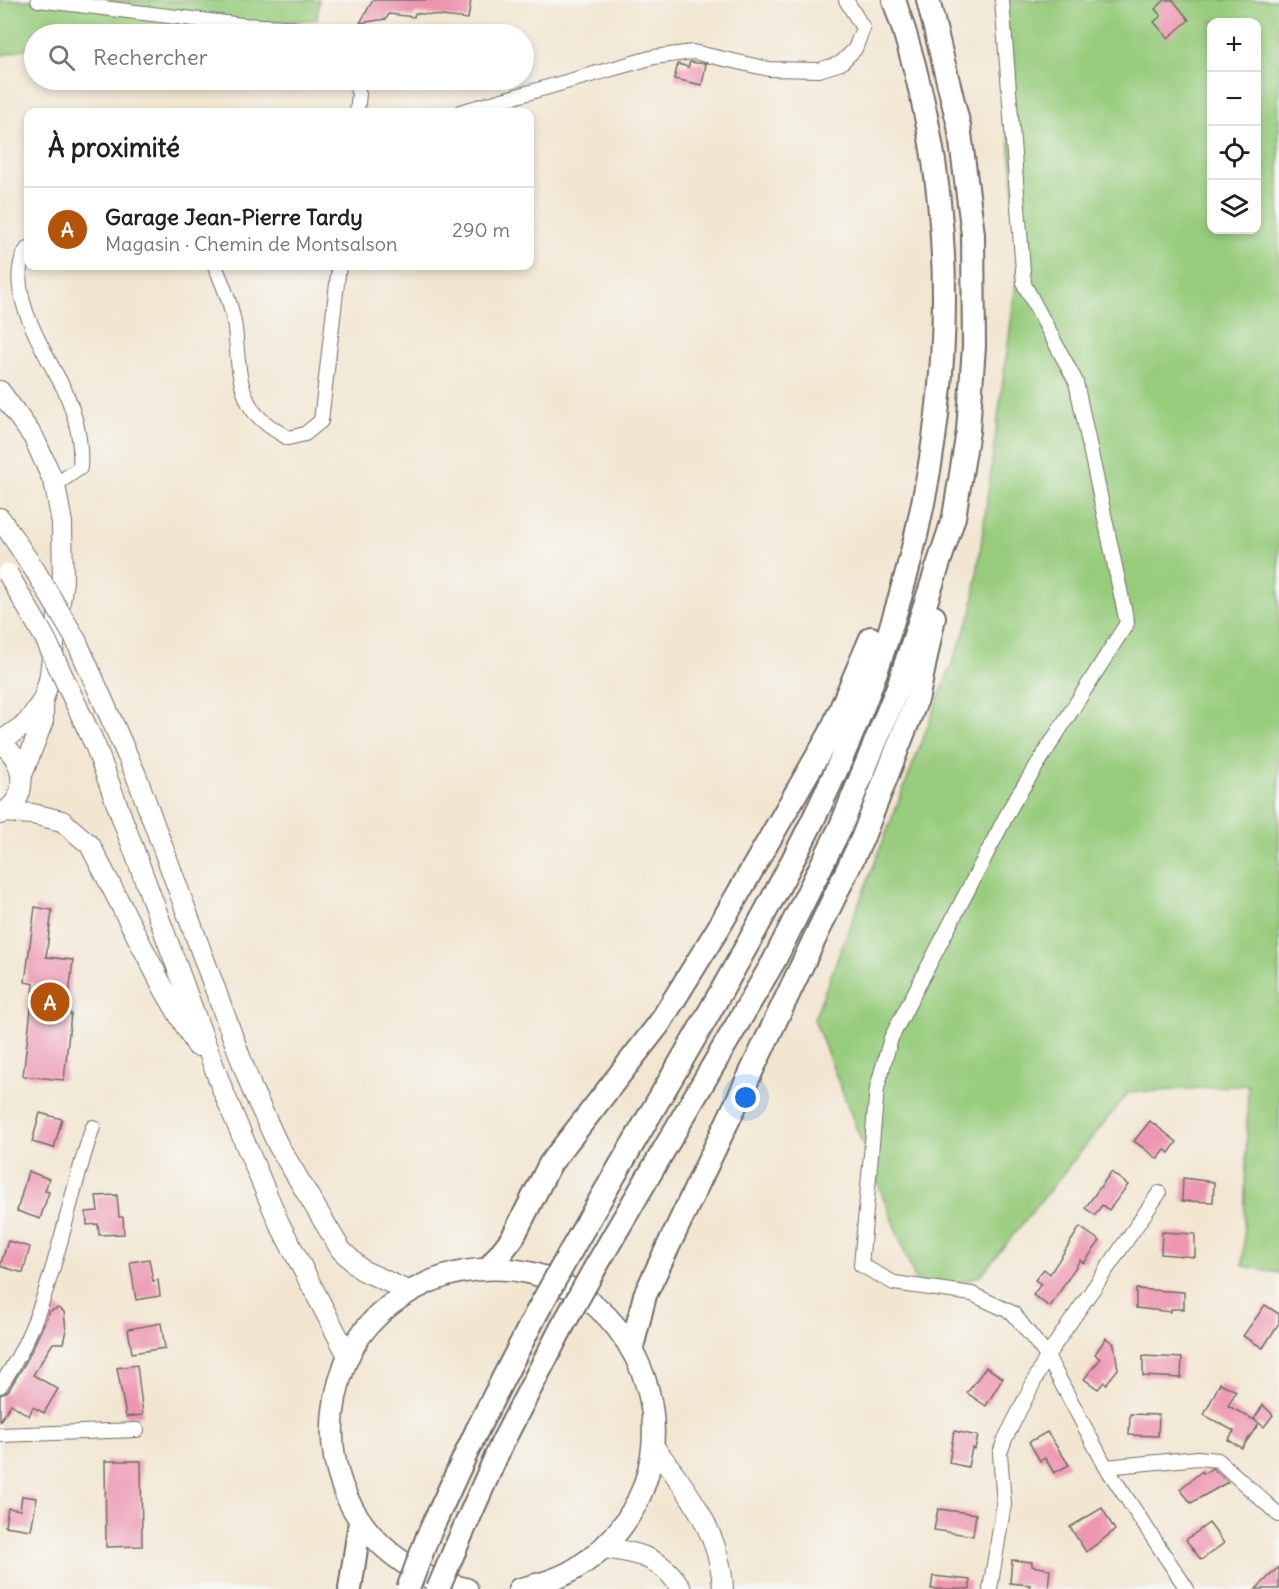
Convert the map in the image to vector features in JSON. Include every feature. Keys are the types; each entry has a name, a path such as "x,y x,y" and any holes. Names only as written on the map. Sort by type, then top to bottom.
{"highway":[{"path":"408,1589 428,1536 477,1430 536,1314 747,945 815,816 873,679 915,545 931,468 941,382 944,348 944,239 929,133 894,0"},
{"path":"632,1347 645,1295 800,975 862,839 918,696 954,517 968,431 974,346 973,234 959,126 928,0"},
{"path":"490,1268 513,1237 550,1164 659,1024 719,927 830,734 863,661 900,556 941,382"},
{"path":"438,1589 503,1441 562,1327 774,961 841,825 898,687 954,517"},
{"path":"350,1589 360,1522"}],"main road":[{"path":"0,391 34,438 56,485 62,523 63,581 49,680 43,700 43,721 22,775 18,796 2,813"},
{"path":"0,519 36,572 76,640 136,775 252,1089 278,1145 341,1250 362,1270 408,1292"},
{"path":"4,568 45,638 77,701 223,1091 279,1224 348,1356"},
{"path":"22,775 15,756 0,742 27,723 43,700"},
{"path":"2,813 33,814 62,821 90,845 165,991 223,1091"},
{"path":"467,1589 428,1578 390,1554 360,1522 344,1491 333,1446 331,1423 336,1389 348,1356 364,1331 377,1317 408,1292 447,1274 490,1268 532,1272 572,1288 606,1314 632,1347 647,1378 652,1401 654,1447 645,1484 628,1519 604,1548 577,1568 547,1582 519,1589"},
{"path":"654,1447 695,1501 712,1541 723,1589"},
{"path":"604,1548 639,1554 654,1560 673,1576 681,1589"}],"street":[{"path":"38,0 234,24"},
{"path":"474,108 654,57 683,53 693,52 769,69 819,70 841,63 855,49 863,28 846,0"},
{"path":"1002,0 1024,284 1076,382 1127,623 1013,803 891,1038 877,1088 861,1265 894,1283 972,1294 1013,1313 1047,1356 1106,1467 1187,1589"},
{"path":"357,108 358,90"},
{"path":"24,252 12,272 15,304 25,328 64,391 79,429 80,468 56,485"},
{"path":"217,270 226,290 234,325 240,380 252,409 268,426 288,438 305,434 321,421 339,270"},
{"path":"0,1386 12,1370 37,1314 77,1174 93,1127"},
{"path":"990,1589 1004,1504 1000,1453 1047,1356 1159,1193"},
{"path":"0,1435 137,1430"},
{"path":"1106,1467 1198,1458 1218,1460 1279,1515"}],"green space":[{"path":"0,0 319,0 317,19 263,24 24,24 24,49 0,56"},
{"path":"996,0 1279,0 1279,1273 1243,1266 1248,1085 1128,1093 980,1276 921,1294 814,1019 972,612 1020,254"}],"building":[{"path":"373,0 471,0 468,19 415,13 414,17 389,14 386,19 360,23"},
{"path":"1165,0 1173,0 1189,20 1168,38 1154,22 1161,16 1155,9"},
{"path":"690,62 706,64 702,85 674,79 678,64 688,67"},
{"path":"35,907 52,910 46,957 73,960 67,1012 71,1014 64,1080 23,1076 34,984 25,982"},
{"path":"40,1113 62,1119 54,1148 32,1142"},
{"path":"1150,1121 1177,1142 1169,1153 1165,1150 1158,1159 1134,1141"},
{"path":"28,1171 49,1179 45,1191 49,1192 40,1219 17,1211"},
{"path":"1111,1172 1128,1185 1109,1210 1102,1205 1095,1215 1085,1208"},
{"path":"1183,1178 1214,1182 1213,1202 1182,1201"},
{"path":"117,1195 119,1217 123,1217 124,1234 99,1235 98,1224 87,1225 86,1212 98,1211 96,1196"},
{"path":"1080,1227 1100,1241 1084,1263 1080,1260 1050,1307 1033,1295 1041,1284 1035,1280 1044,1269 1050,1274"},
{"path":"1162,1232 1195,1234 1195,1257 1161,1254"},
{"path":"8,1241 30,1247 23,1273 0,1266"},
{"path":"149,1259 153,1281 158,1280 160,1296 136,1300 130,1262"},
{"path":"1136,1289 1184,1292 1184,1309 1171,1309 1171,1312 1136,1308"},
{"path":"1265,1305 1279,1314 1279,1323 1263,1348 1243,1336"},
{"path":"58,1308 64,1312 66,1330 63,1343 53,1343 33,1375 58,1389 44,1413 33,1407 29,1416 11,1404 0,1421 0,1395 8,1391 26,1362 50,1311"},
{"path":"161,1323 165,1348 132,1353 128,1329"},
{"path":"1106,1338 1114,1344 1118,1369 1106,1384 1104,1382 1098,1389 1084,1379 1100,1359 1095,1354"},
{"path":"1143,1356 1182,1358 1181,1378 1143,1376"},
{"path":"137,1365 143,1415 126,1417 117,1368"},
{"path":"986,1367 1003,1378 986,1406 967,1393"},
{"path":"1220,1383 1236,1391 1228,1406 1258,1422 1254,1419 1263,1405 1273,1415 1264,1427 1259,1423 1242,1448 1228,1440 1234,1431 1204,1415"},
{"path":"1130,1414 1159,1415 1158,1436 1129,1435"},
{"path":"954,1431 978,1436 975,1449 972,1448 968,1467 949,1463"},
{"path":"1047,1432 1069,1465 1054,1473 1045,1458 1040,1461 1029,1442"},
{"path":"105,1461 141,1461 142,1546 106,1547"},
{"path":"1212,1468 1228,1482 1191,1503 1180,1489 1202,1471 1204,1474"},
{"path":"22,1496 37,1498 31,1530 5,1526 8,1508 20,1510"},
{"path":"1102,1508 1115,1530 1086,1552 1070,1527"},
{"path":"938,1509 976,1514 973,1536 934,1530"},
{"path":"1209,1523 1224,1543 1201,1560 1186,1540"},
{"path":"1012,1560 1032,1562 1032,1566 1050,1569 1048,1589 1029,1589 1030,1585 1010,1583"},
{"path":"1279,1567 1279,1589 1256,1589"},
{"path":"933,1576 970,1580 970,1589 931,1589"}],"place":[{"name":"Garage Jean-Pierre Tardy","path":"50,1002"}]}
